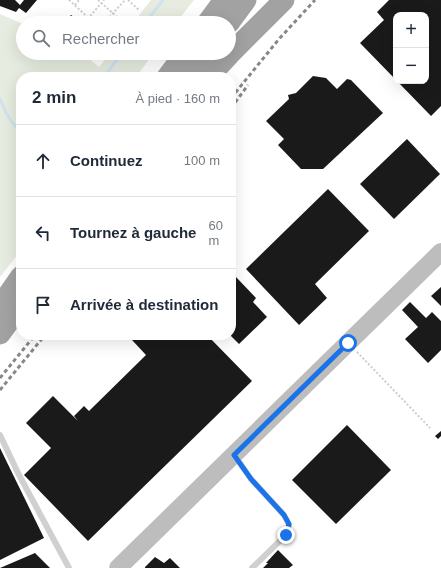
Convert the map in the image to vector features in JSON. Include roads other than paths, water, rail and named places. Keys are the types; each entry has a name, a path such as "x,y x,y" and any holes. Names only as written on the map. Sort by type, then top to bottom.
{"highway":[{"path":"212,16 224,0"},
{"path":"234,16 246,0"},
{"path":"236,48 284,0"},
{"path":"171,72 180,60"},
{"path":"193,72 201,60"},
{"path":"214,72 225,60"},
{"path":"0,306 16,283"},
{"path":"0,334 16,312"}],"main road":[{"path":"120,567 441,252"}],"lane":[{"path":"0,436 69,568"},
{"path":"234,455 251,479 284,515 289,524 286,535 252,568"}],"waterway":[{"path":"150,16 163,0"},
{"path":"108,72 117,60"},
{"path":"0,99 11,121 16,127"}],"railway":[{"path":"236,92 279,39 315,0"},
{"path":"236,101 248,85"},
{"path":"0,378 31,340"},
{"path":"0,390 41,340"}]}
